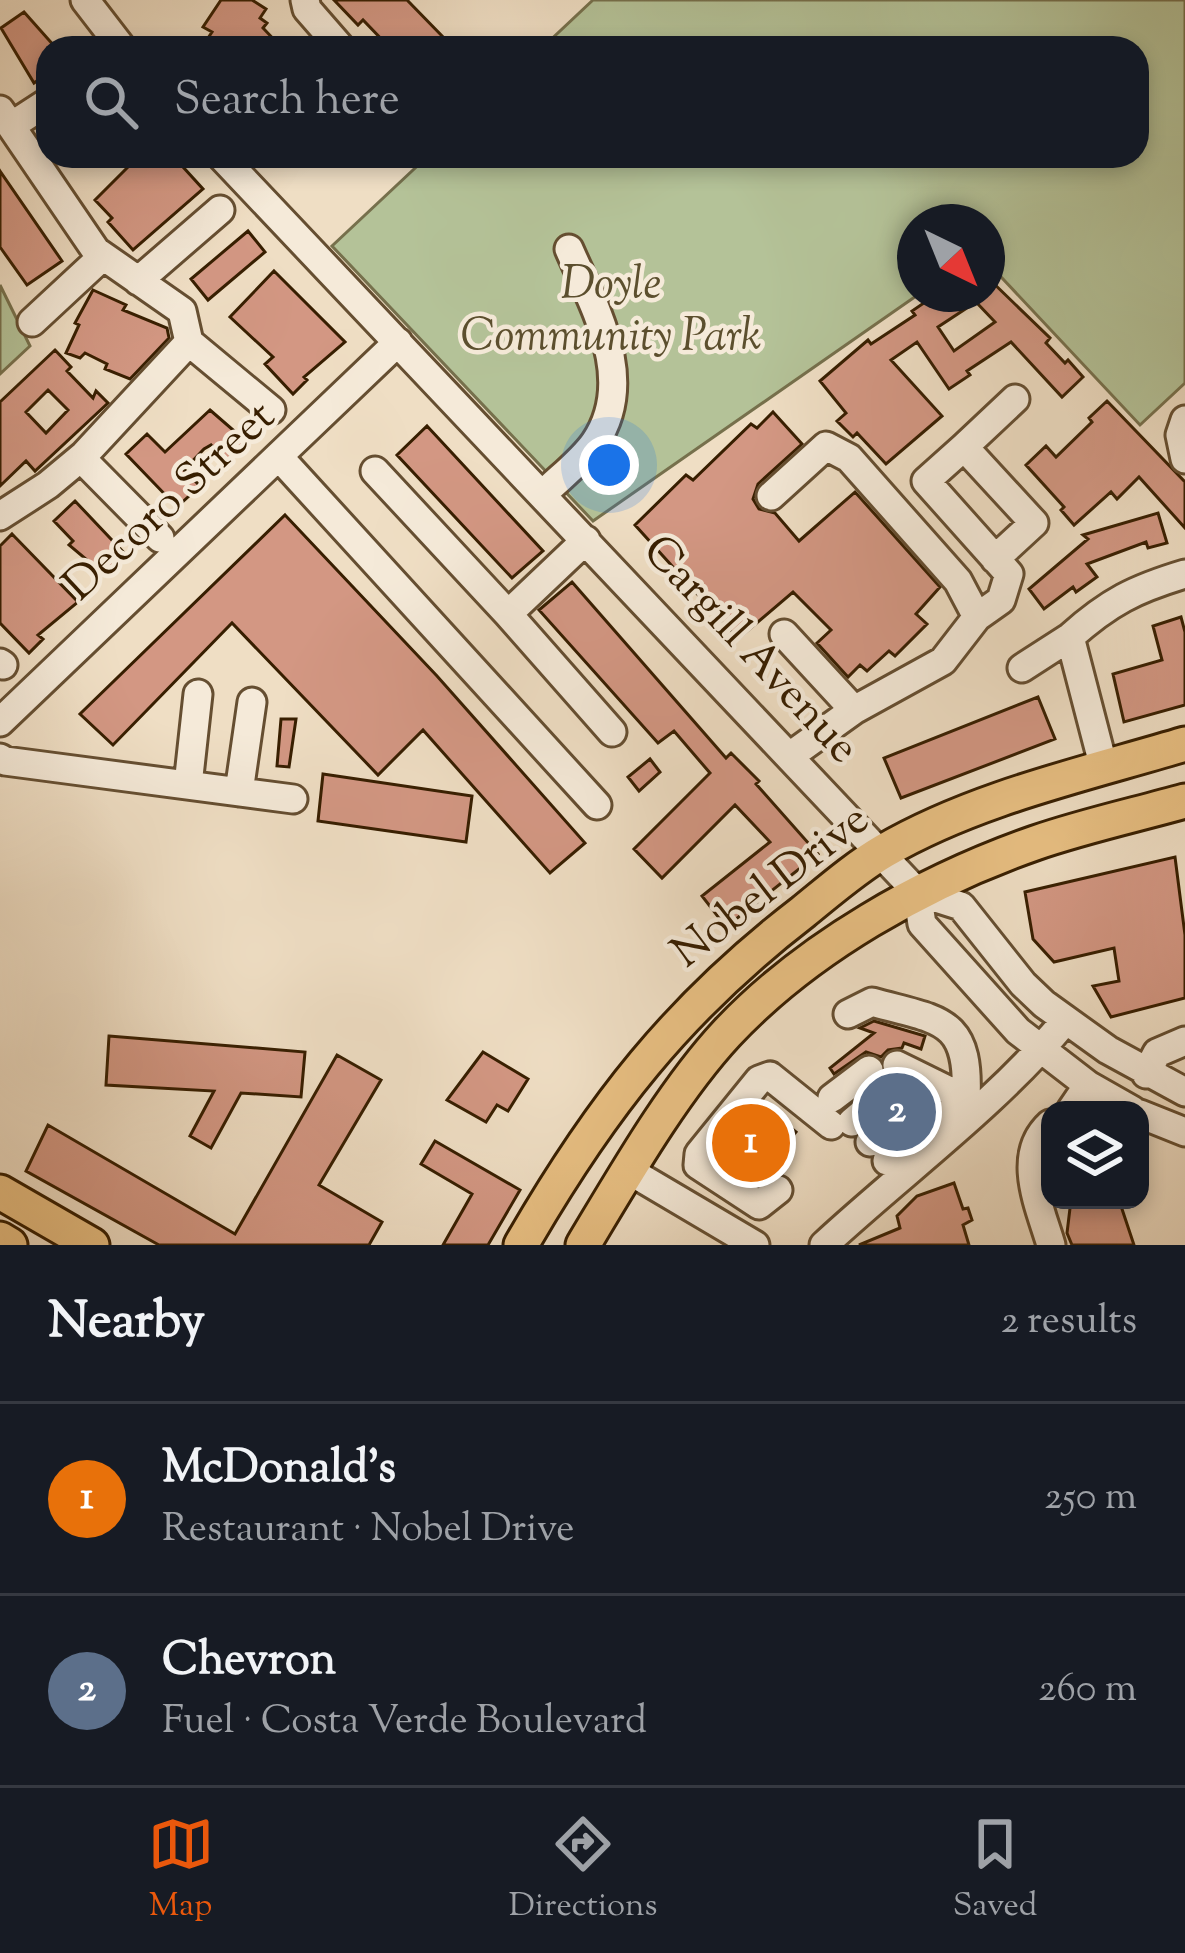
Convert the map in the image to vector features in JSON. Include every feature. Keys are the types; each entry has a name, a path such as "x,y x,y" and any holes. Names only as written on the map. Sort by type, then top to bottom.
{"main road":[{"name":"Nobel Drive","path":"521,1245 599,1122 677,1022 784,926 882,852 962,814 1185,744"},
{"name":"Nobel Drive","path":"583,1245 628,1170 727,1034 822,951 917,892 1035,843 1185,801"},
{"path":"0,1192 92,1245"},
{"path":"0,1239 10,1245"}],"street":[{"path":"85,0 113,36"},
{"path":"305,0 331,36"},
{"path":"36,107 6,118 36,161"},
{"path":"41,168 103,256 182,311 189,334 271,410"},
{"name":"Cargill Avenue","path":"232,168 917,892"},
{"path":"138,281 220,210"},
{"path":"542,495 594,443 608,414 616,374 569,249"},
{"path":"32,322 103,256"},
{"path":"0,516 81,458 189,334"},
{"name":"Decoro Street","path":"0,722 398,342"},
{"path":"790,756 854,710 943,662 977,616 1001,600 1009,574 926,481 1016,399"},
{"path":"1185,420 1180,435 1185,459"},
{"path":"771,496 826,446 848,458 958,581 977,616"},
{"path":"964,447 1034,523 995,559"},
{"path":"81,458 160,538"},
{"path":"280,458 597,805"},
{"path":"375,471 612,733"},
{"path":"508,614 586,540"},
{"path":"1022,668 1128,592 1185,574"},
{"path":"784,634 854,710"},
{"path":"1070,637 1104,768"},
{"path":"188,785 198,694"},
{"path":"239,792 252,702"},
{"path":"0,758 293,799"},
{"path":"1116,1101 1041,1050 922,924 917,892 962,906 1023,984 1065,1021 1146,1074 1185,1092"},
{"path":"848,1014 872,1001 939,1020 958,1036 968,1061 973,1105"},
{"path":"824,1245 973,1105 1041,1050 1065,1021"},
{"path":"1146,1074 1157,1053 1185,1041"},
{"path":"778,1190 759,1205 698,1166 699,1154 759,1080 770,1076 860,1131 905,1088"},
{"path":"1076,1101 1088,1085"},
{"path":"905,1088 973,1105"},
{"path":"905,1088 973,1105"},
{"path":"1149,1118 1185,1132"},
{"path":"1041,1134 1031,1166 1041,1206"},
{"path":"628,1170 755,1245"},
{"path":"1042,1209 1051,1245"}],"green space":[{"name":"Doyle Community Park","path":"593,0 1185,0 1185,383 1140,425 1005,281 1005,204 897,204 897,309 593,521 332,246 415,168 1149,168 1149,36 555,36"},
{"path":"0,285 30,346 0,374"}],"building":[{"path":"221,0 252,0 266,9 260,18 271,36 209,36 212,32 203,27"},
{"path":"334,0 407,0 442,36 378,36 363,20 358,25"},
{"path":"24,12 45,36 36,36 34,83 1,28"},
{"path":"127,168 184,168 203,189 133,250 95,200"},
{"path":"0,171 62,261 27,285 0,247"},
{"path":"248,231 265,252 208,300 191,279"},
{"path":"274,271 345,342 304,377 307,380 293,394 265,364 273,357 230,317"},
{"path":"93,290 126,305 123,310 167,328 169,338 130,379 105,369 107,364 85,353 80,358 66,353"},
{"path":"1005,294 1083,377 1062,397 1011,342 949,389 917,342 891,360 942,416 886,464 857,433 853,437 837,421 846,413 820,381 868,340 871,344 915,315 913,312 961,312 938,327 954,351 995,322 986,312 1005,312"},
{"path":"55,350 71,367 67,371 93,398 96,391 108,403 35,471 26,461 0,486 0,402","holes":["48,390 68,410 46,433 26,412"]},
{"path":"1107,401 1185,482 1185,528 1139,477 1117,499 1111,492 1074,525 1026,465 1046,446 1056,457"},
{"path":"210,410 247,442 226,462 211,445 204,449 184,470 200,486 177,507 126,454 147,434 165,452"},
{"path":"773,412 802,444 758,484 753,499 759,509 775,513 799,541 855,492 940,587 916,614 927,624 895,656 889,651 867,671 860,665 848,677 817,643 831,630 793,592 738,639 635,525 686,475 693,480 751,424 757,428"},
{"path":"427,426 543,551 512,578 397,455"},
{"path":"75,501 127,556 106,576 69,545 73,541 54,521"},
{"path":"1158,513 1167,543 1148,548 1146,542 1087,564 1097,577 1076,592 1073,587 1044,609 1029,589 1088,539 1083,535"},
{"path":"285,515 585,843 550,873 423,730 378,775 232,623 113,745 80,714"},
{"path":"12,534 78,602 38,635 43,639 29,653 0,623 0,546"},
{"path":"572,582 726,758 731,753 759,781 756,784 818,854 726,927 702,896 770,842 735,805 662,878 634,849 710,773 674,731 658,743 539,610"},
{"path":"1181,617 1185,705 1124,722 1113,674 1162,660 1153,626"},
{"path":"1038,697 1055,739 901,798 884,758"},
{"path":"281,719 296,719 289,767 277,766"},
{"path":"650,759 660,772 639,791 628,777"},
{"path":"323,774 472,796 466,842 318,821"},
{"path":"1175,857 1185,935 1185,998 1111,1017 1093,986 1119,981 1114,948 1054,962 1033,939 1025,892"},
{"path":"874,1021 925,1036 921,1049 904,1043 881,1057 866,1052 834,1074 830,1068 874,1033 860,1028"},
{"path":"109,1036 305,1052 301,1097 241,1093 211,1148 190,1136 214,1091 106,1085"},
{"path":"483,1052 528,1079 508,1111 497,1105 486,1122 447,1100"},
{"path":"337,1055 381,1080 319,1185 382,1222 369,1245 159,1245 26,1171 48,1125 235,1234"},
{"path":"885,1078 911,1092 924,1107 917,1122 924,1134 913,1143 899,1135 896,1120 882,1113 879,1100 868,1094"},
{"path":"762,1104 796,1132 756,1181 719,1157"},
{"path":"435,1141 520,1190 488,1245 443,1245 472,1194 421,1164"},
{"path":"954,1183 972,1220 963,1225 969,1245 859,1245 900,1228 897,1216 917,1196"},
{"path":"1070,1209 1122,1209 1134,1245 1072,1245 1067,1233"}],"tunnel":[{"path":"865,1111 903,1082"},
{"path":"882,1131 919,1102"},
{"path":"898,1152 935,1121"}],"place":[{"name":"Chevron","path":"897,1112"},
{"name":"McDonald's","path":"751,1143"}]}
